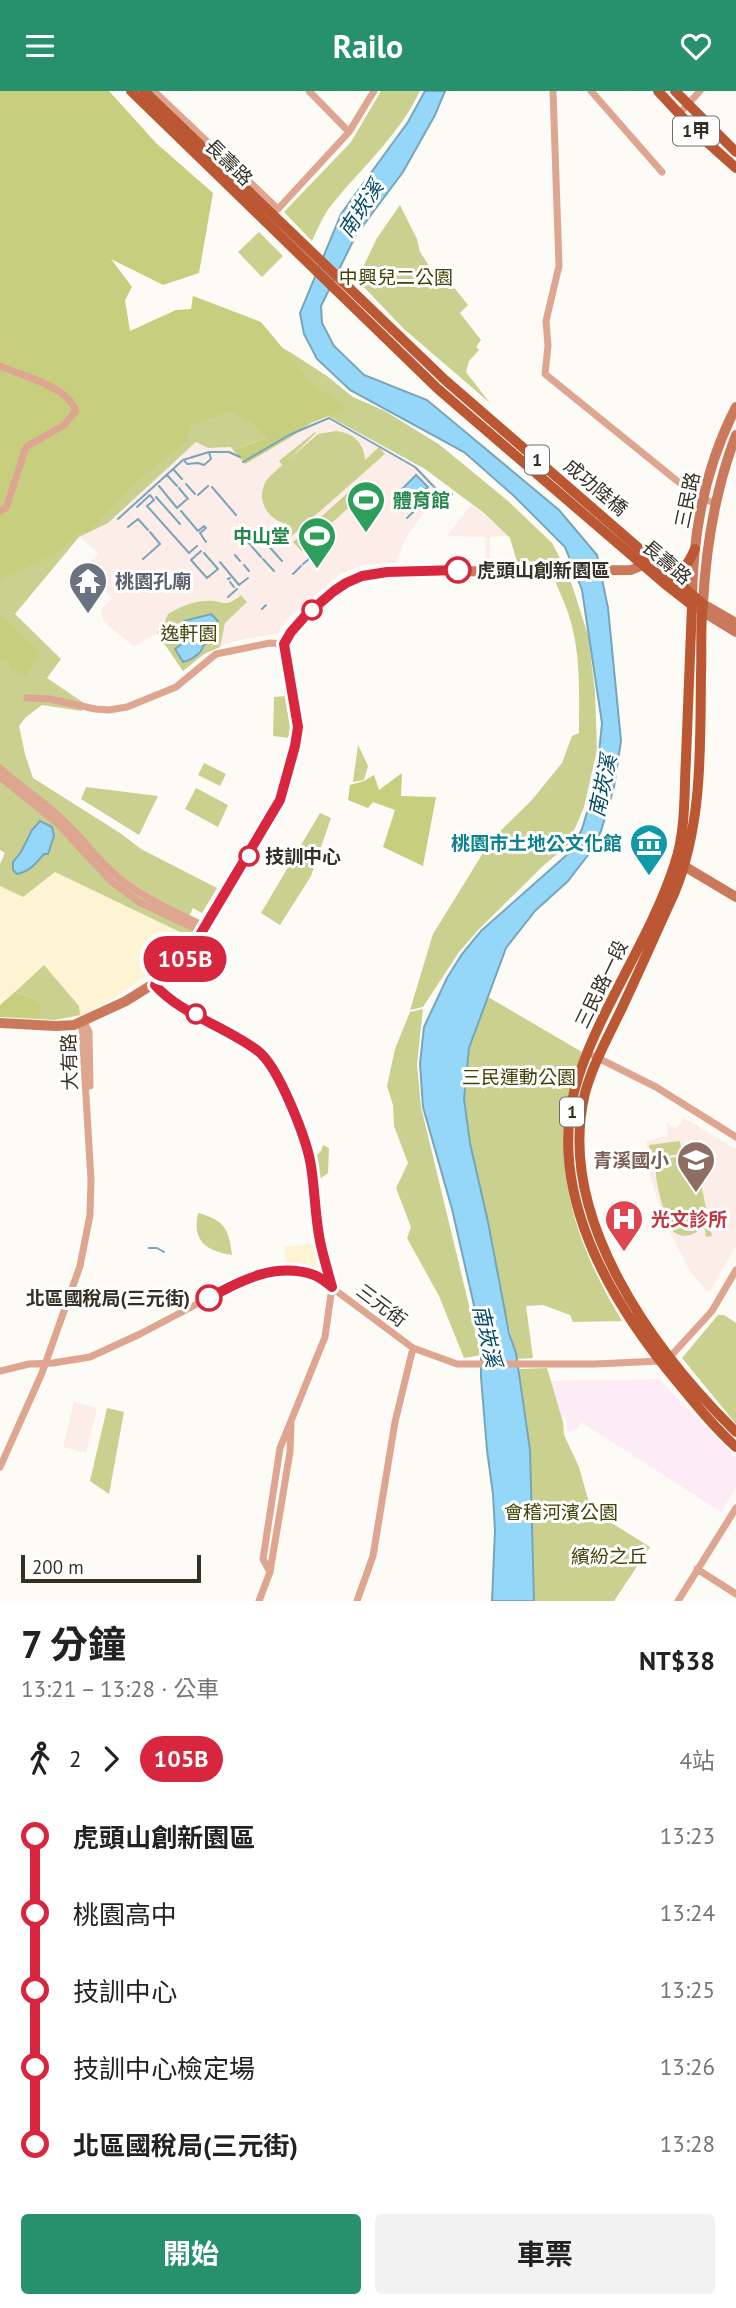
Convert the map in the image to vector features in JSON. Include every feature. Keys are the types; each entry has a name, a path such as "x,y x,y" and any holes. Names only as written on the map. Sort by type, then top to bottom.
{"main road":[{"name":"長壽路","path":"131,91 302,258 356,302"},
{"name":"長壽路","path":"144,91 305,246 356,302"},
{"name":"1甲","path":"658,91 736,169"},
{"name":"1甲","path":"676,91 736,152"},
{"name":"成功陸橋","path":"356,302 442,384 624,542"},
{"name":"長壽路","path":"624,542 697,604"},
{"path":"667,572 676,573 682,570 695,549"},
{"name":"長壽路","path":"647,561 667,572 697,604"},
{"name":"三民路一段","path":"681,864 687,726 697,604"},
{"name":"三民路一段","path":"664,1359 638,1332 589,1242 577,1209 569,1156 570,1125 578,1078 593,1055 650,922 681,864 695,818 700,727 697,604"},
{"path":"687,726 700,727"},
{"name":"1","path":"664,1359 736,1432"},
{"name":"1","path":"664,1359 693,1402 736,1447"}],"street":[{"name":"長壽路","path":"154,91 278,209 350,132"},
{"path":"310,91 350,132 374,91"},
{"path":"553,91 559,266 546,321 548,346 545,374 697,497 715,503"},
{"path":"591,91 662,172"},
{"path":"680,114 700,91"},
{"path":"0,366 62,391 76,411 64,425 26,447 6,507 0,511"},
{"name":"三民路","path":"697,604 695,549 703,500 713,463 736,407"},
{"name":"三民路","path":"697,604 715,503 736,435"},
{"path":"0,1023 66,1026 84,1022 155,985 188,955 280,800 298,727 284,644 306,615 334,591 367,574 397,571 631,570 647,561"},
{"path":"697,604 736,623"},
{"path":"697,604 736,632"},
{"path":"27,698 50,699 95,709 127,707 176,687 216,655 274,642 284,644"},
{"path":"0,768 63,819 117,877 143,896 204,930"},
{"path":"0,778 58,824 112,882 139,902 204,930"},
{"path":"681,864 736,897"},
{"path":"155,985 191,1012 258,1051 277,1076 306,1146 311,1165 320,1242 332,1287 325,1337 291,1419 290,1452 270,1572 259,1601"},
{"name":"大有路","path":"0,1467 46,1364 83,1267 93,1216 89,1032 84,1022"},
{"path":"593,1055 656,1087 736,1137"},
{"path":"664,1359 712,1311 736,1270"},
{"name":"三元街","path":"0,1371 21,1365 90,1357 140,1335 237,1283 273,1271 315,1275 413,1347 457,1364 595,1364 664,1359"},
{"path":"357,1601 373,1556 395,1422 413,1347"},
{"path":"678,1601 736,1508"},
{"path":"697,1569 736,1594"}],"shaded area":[{"path":"328,416 417,466 441,490 408,534 395,563 364,565 340,574 288,618 277,634 244,639 212,649 183,671 157,633 134,647 103,621 101,610 112,598 82,572 98,553 79,536 108,523 196,442 208,448 233,449 290,432"},
{"path":"472,504 508,536 490,537 490,562 486,562 485,537 447,536"},
{"path":"55,872 181,932 162,957 167,960 115,997 80,1016 55,1020 0,1017 0,886 23,897"},
{"name":"青溪國小","path":"684,1118 736,1149 736,1246 710,1291 707,1291 690,1271 677,1247 662,1215 649,1173 646,1141 668,1136 666,1122 676,1129"},
{"path":"316,1243 328,1278 317,1270 287,1266 284,1247"},
{"path":"659,1379 736,1458 736,1487 721,1512 581,1422 578,1428 568,1432 566,1418 560,1417 550,1381"},
{"path":"74,1402 97,1408 86,1453 63,1447"}],"green space":[{"path":"0,91 109,91 156,143 213,193 199,273 163,285 111,259 132,287 125,300 130,331 176,310 191,309 193,296 261,322 314,386 348,408 311,423 245,464 233,450 267,438 255,424 230,411 189,426 188,440 143,476 88,532 77,533 59,552 1,579 0,596"},
{"path":"381,91 420,91 389,139 327,211 312,241 284,212 351,142"},
{"name":"中興兒二公園","path":"400,205 417,239 420,252 430,267 452,285 468,305 460,313 481,340 476,347 479,350 469,361 466,372 490,403 404,329 357,280 377,238"},
{"path":"259,232 283,256 262,277 238,252"},
{"path":"271,342 327,376 353,397 385,411 440,445 508,501 552,543 561,560 517,562 510,538 484,513 425,469 328,416 233,450 231,447 208,448 196,442 108,523 79,537 15,614 61,659 47,678 84,703 82,711 42,705 26,717 19,726 25,754 33,778 141,849 217,888 202,913 193,908 185,924 195,932 172,963 162,956 180,932 55,872 23,897 0,886 0,864 5,853 0,850 0,357"},
{"path":"336,431 348,434 360,443 365,460 379,447 385,454 285,542 278,534 287,524 269,514 263,502 266,481 282,465 279,461 315,432 288,460 318,434"},
{"path":"351,490 358,499 301,551 293,542"},
{"path":"554,578 570,579 588,635 595,691 597,750 584,807 568,845 479,929 459,952 423,1007 410,1010 433,934 491,840 531,801 562,763 572,736 579,733 579,675 574,633"},
{"name":"逸軒園","path":"241,595 247,602 225,623 220,647 204,654 183,671 157,633 168,614 196,602 227,603"},
{"path":"0,615 41,653 25,676 10,669 10,661 0,659"},
{"path":"286,696 291,731 289,738 273,736 274,697"},
{"path":"358,745 368,766 364,780 353,782"},
{"path":"204,763 226,774 220,786 198,775"},
{"path":"402,773 401,796 436,797 423,866 383,847 395,810 373,802 368,808 348,800 350,785 374,775 379,790"},
{"path":"86,787 158,796 139,835 81,799"},
{"path":"196,788 228,805 218,827 185,809"},
{"path":"320,813 331,818 311,876 280,925 261,913"},
{"path":"44,965 79,1006 80,1015 55,1020 40,1019 35,999 15,992"},
{"path":"15,992 35,999 41,1005 40,1019 0,1017 0,1005"},
{"name":"三民運動公園","path":"488,997 582,1052 571,1088 565,1123 564,1157 568,1191 588,1256 622,1321 573,1322 570,1315 543,1305 526,1306 533,1358 517,1359 470,1143 464,1099 469,1047"},
{"path":"423,1009 417,1064 421,1107 481,1355 464,1358 439,1296 407,1238 411,1227 396,1188 408,1163 394,1126 393,1105 387,1086 395,1049 410,1012"},
{"path":"680,1141 682,1154 651,1158 649,1145"},
{"path":"323,1145 329,1148 328,1173 317,1181 313,1159"},
{"path":"694,1151 712,1236 706,1237 704,1225 690,1235 682,1236 674,1232 665,1213 657,1184 656,1170 665,1158 677,1157 691,1167 689,1153"},
{"path":"198,1213 224,1226 232,1255 215,1251 203,1243 197,1231"},
{"path":"718,1315 724,1315 736,1323 736,1424 682,1358"},
{"name":"會稽河濱公園","path":"547,1368 563,1422 564,1435 579,1467 591,1510 650,1547 614,1601 534,1601 530,1450 519,1369"},
{"path":"107,1408 124,1412 109,1494 90,1481"}],"water":[{"name":"南崁溪","path":"425,91 445,91 435,115 403,172 356,235 321,306 322,323 334,346 364,375 427,400 559,510 597,555 608,608 621,741 614,787 601,831 588,855 568,881 535,911 506,948 469,1048 464,1099 470,1143 509,1333 516,1353 530,1450 534,1601 492,1601 495,1530 481,1377 481,1336 452,1209 423,1107 420,1064 424,1027 447,978 462,954 481,931 570,852 582,829 596,782 602,723 582,590 565,547 514,496 464,452 350,390 317,359 304,334 300,313 341,214 408,122"},
{"path":"416,475 428,487 411,503 400,491"},
{"path":"211,614 218,621 211,632 214,637 192,659 183,662 175,649 182,644 180,640 184,621"},
{"path":"40,821 52,827 54,836 48,854 44,854 30,869 17,874 13,870 13,862"}],"waterway":[{"path":"243,462 289,435 329,418 415,467 437,490 434,492 452,494"},
{"path":"184,460 187,464 204,465 211,459 209,452"},
{"path":"118,519 183,460 209,452 229,452 240,457"},
{"path":"173,469 182,479"},
{"path":"167,475 177,486"},
{"path":"186,484 195,494"},
{"path":"159,486 177,508 186,500"},
{"path":"198,495 208,486"},
{"path":"212,487 236,515"},
{"path":"179,488 188,499"},
{"path":"407,518 434,492"},
{"path":"137,507 150,495 154,500 147,506 189,553 197,546"},
{"path":"156,497 180,524"},
{"path":"181,511 198,531 204,526 206,528 200,533 206,542"},
{"path":"128,527 138,519 148,530"},
{"path":"143,559 160,544 150,532"},
{"path":"257,533 282,561"},
{"path":"255,535 247,541 261,557"},
{"path":"303,564 325,546"},
{"path":"201,551 191,560 207,578 218,569 204,553"},
{"path":"235,555 240,561"},
{"path":"263,559 274,571"},
{"path":"220,562 239,585 248,578"},
{"path":"244,565 249,571"},
{"path":"293,574 301,566"},
{"path":"230,582 234,587"},
{"path":"228,597 237,589"},
{"path":"262,609 266,605"},
{"path":"149,1248 164,1252"}],"bus line":[{"name":"105B","path":"209,1298 237,1283 278,1270 315,1275 332,1287 320,1242 311,1165 306,1146 277,1076 258,1051 191,1012 155,985 188,955 280,800 298,727 284,644 291,632 334,591 367,574 458,570"}],"place":[{"name":"體育館","path":"366,534"},
{"name":"中山堂","path":"317,570"},
{"name":"虎頭山創新園區","path":"458,570"},
{"name":"桃園孔廟","path":"88,615"},
{"name":"技訓中心","path":"249,856"},
{"name":"桃園市土地公文化館","path":"649,877"},
{"name":"青溪國小","path":"696,1194"},
{"name":"光文診所","path":"624,1253"},
{"name":"北區國稅局(三元街)","path":"209,1298"}],"park label":[{"name":"繽紛之丘","path":"609,1556"}]}
